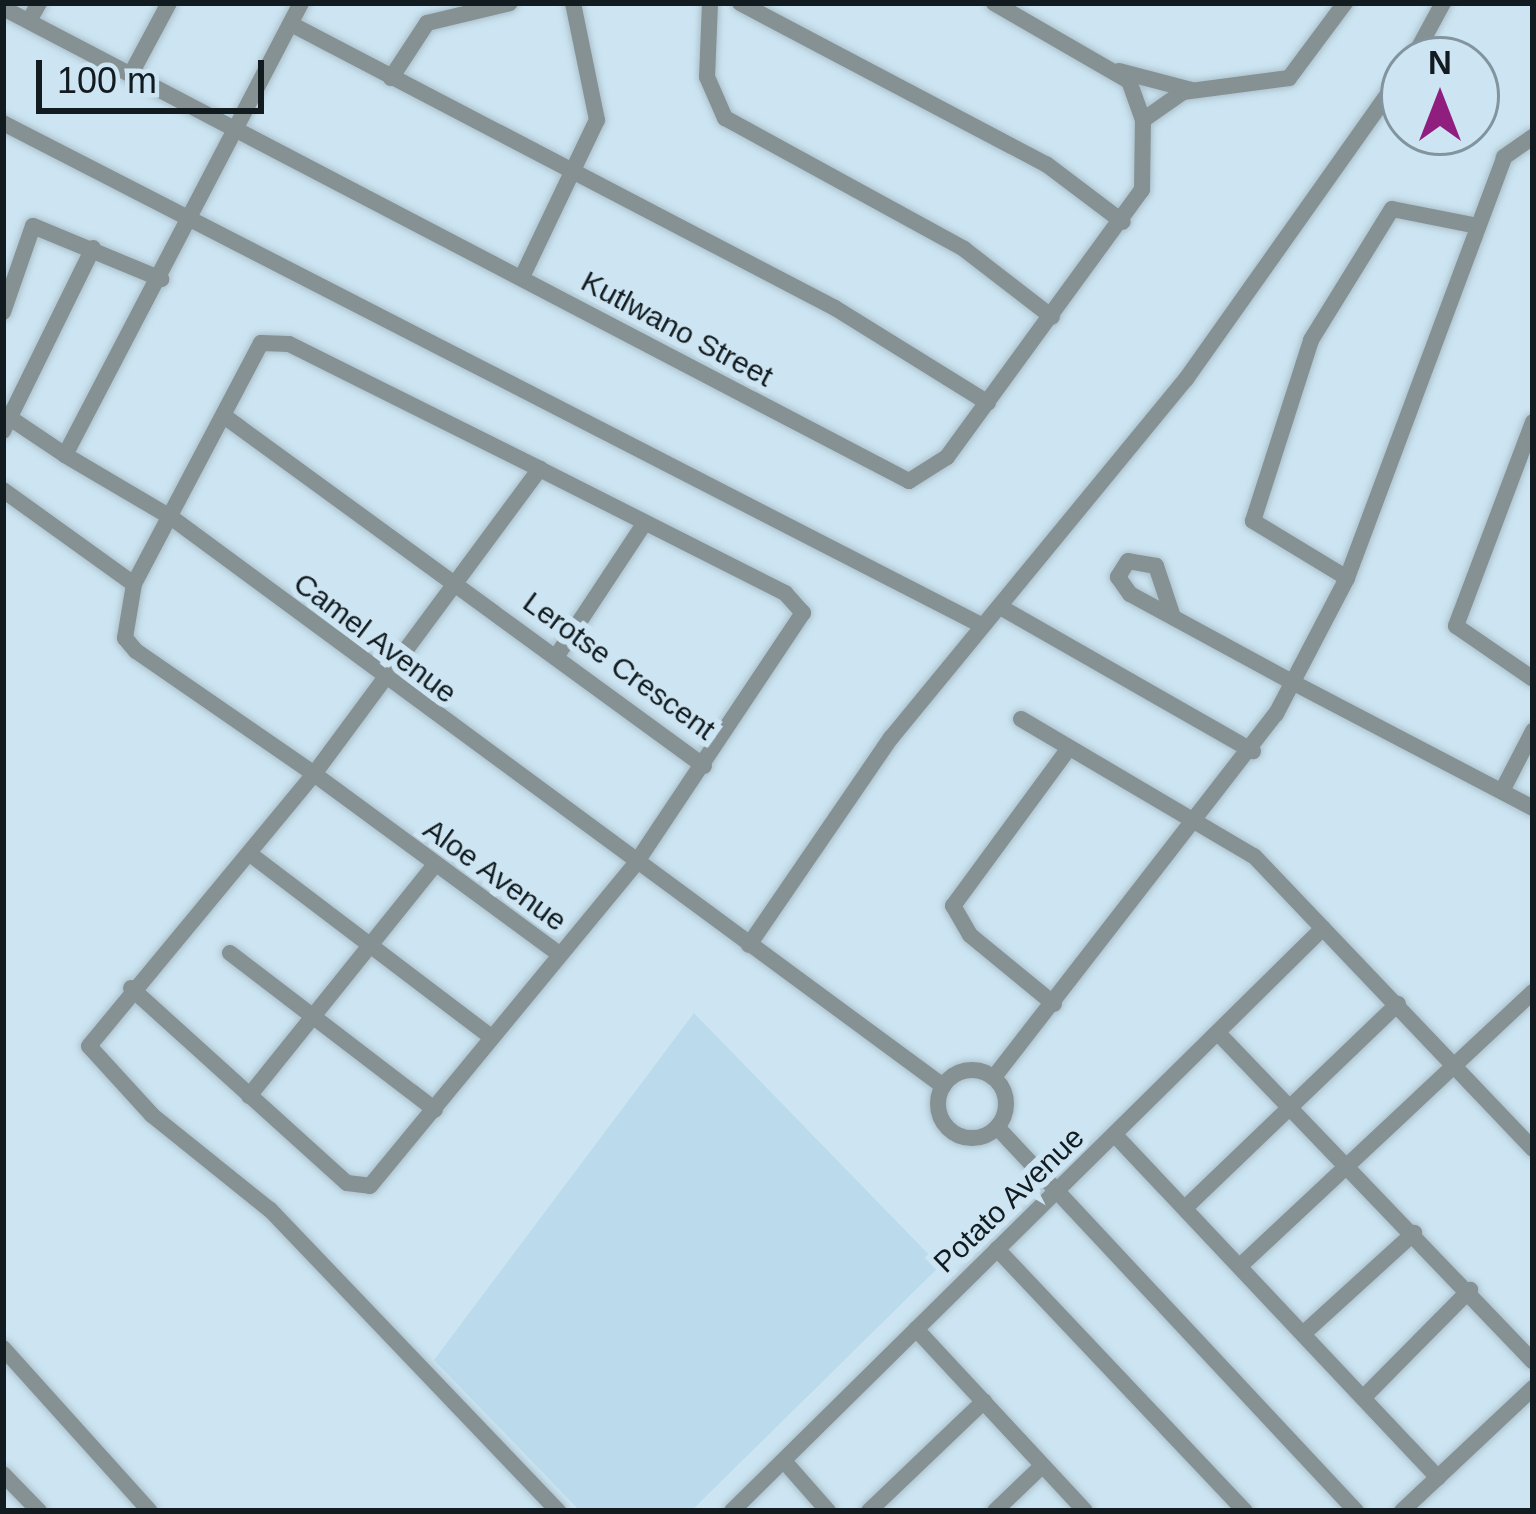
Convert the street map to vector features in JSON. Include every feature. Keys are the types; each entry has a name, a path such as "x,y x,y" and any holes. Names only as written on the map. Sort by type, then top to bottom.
{"street":[{"path":"29,21 39,3"},
{"path":"132,72 169,3"},
{"path":"65,455 161,279 301,3"},
{"path":"392,78 427,23 510,3"},
{"path":"522,277 598,120 573,3"},
{"path":"710,3 706,77 725,118 964,249 1052,317"},
{"path":"740,3 1046,164 1123,222"},
{"path":"994,3 1118,71 1192,90 1289,78 1345,3"},
{"path":"1425,36 1443,3"},
{"name":"Kutlwano Street","path":"3,8 909,481 936,469 1123,222 1142,190 1143,120 1138,98 1118,71"},
{"path":"291,24 574,177 835,308 988,403"},
{"path":"1143,120 1192,90"},
{"path":"749,945 981,625 1002,608 1186,379 1380,105"},
{"path":"3,123 191,215 981,625"},
{"path":"994,1078 1253,751 1294,682 1347,578 1509,147 1533,137"},
{"path":"1347,578 1252,521 1311,340 1392,209 1478,226"},
{"path":"3,312 30,227 93,248 161,279"},
{"path":"5,422 93,248"},
{"name":"Lerotse Crescent","path":"277,340 540,469 642,527 769,584 803,614 704,766 462,583 224,416 255,351 277,340"},
{"name":"Aloe Avenue","path":"130,988 355,1186 383,1180 560,955 314,774 136,651 122,614 224,416"},
{"name":"Camel Avenue","path":"5,422 172,518 384,681 943,1086"},
{"path":"1533,422 1456,626 1533,679"},
{"path":"540,469 462,583 314,774 90,1035 97,1060 270,1210 558,1511"},
{"path":"3,490 134,584"},
{"path":"556,657 642,527"},
{"path":"1002,608 1253,751"},
{"path":"1173,617 1533,808"},
{"path":"1021,719 1201,819 1323,928 1533,1149"},
{"path":"1502,791 1533,731"},
{"path":"1054,1004 970,935 953,906 1069,748"},
{"path":"560,955 636,863 704,766"},
{"path":"250,854 491,1037"},
{"path":"249,1096 434,866"},
{"name":"Potato Avenue","path":"732,1511 1323,928"},
{"path":"230,953 435,1110"},
{"path":"1240,1266 1351,1169 1533,992"},
{"path":"1185,1208 1398,1004"},
{"path":"1218,1033 1533,1360"},
{"path":"994,1078 962,1071 943,1086 940,1115 954,1133 997,1127"},
{"path":"994,1078 1006,1107 997,1127"},
{"path":"997,1127 1356,1511"},
{"path":"1115,1135 1438,1478"},
{"path":"1304,1333 1414,1233"},
{"path":"997,1249 1245,1511"},
{"path":"1364,1397 1470,1290"},
{"path":"916,1329 1085,1511"},
{"path":"3,1348 150,1511"},
{"path":"1402,1511 1533,1388"},
{"path":"869,1511 984,1401"},
{"path":"784,1461 827,1511"},
{"path":"994,1511 1042,1466"},
{"path":"3,1474 39,1511"}],"shaded area":[{"path":"694,1013 940,1266 691,1511 580,1511 434,1360"}]}
